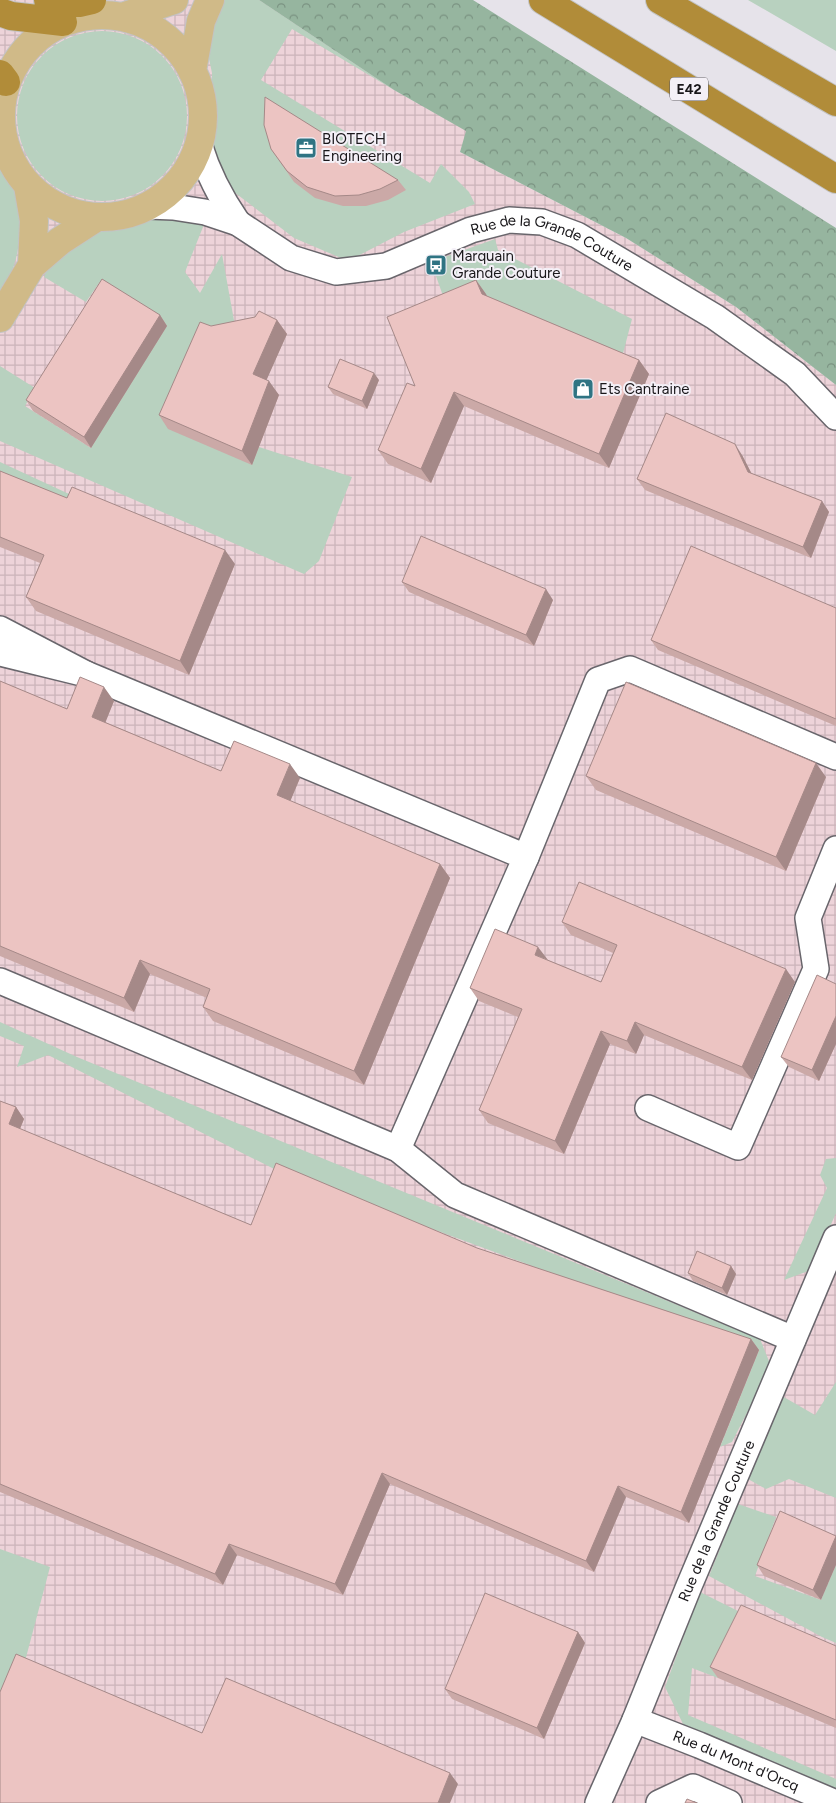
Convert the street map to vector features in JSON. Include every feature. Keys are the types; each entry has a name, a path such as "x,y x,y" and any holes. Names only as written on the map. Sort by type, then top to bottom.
{"highway":[{"path":"48,0 79,3 92,0"},
{"name":"E42","path":"543,0 836,179"},
{"path":"660,0 836,102"},
{"path":"0,12 11,16 63,22"}],"main road":[{"path":"122,17 174,0"},
{"path":"192,70 201,21 210,0"},
{"path":"92,15 122,17 150,27 175,46 192,70 200,94 203,120 199,144 188,169 170,190 148,206 123,215 97,217 72,213 48,202 28,186 12,163 3,137 1,109 3,78 38,37 63,22 92,15"},
{"path":"28,186 34,221 32,265"},
{"path":"0,318 32,265 60,241 97,217"}],"street":[{"name":"Rue de la Grande Couture","path":"199,144 204,162 218,194 238,223"},
{"name":"Rue de la Grande Couture","path":"148,206 198,210 238,223 291,258 336,272 386,266 471,230 509,220 542,222 577,235 714,317 795,374 836,418"},
{"path":"0,629 86,674 526,857"},
{"path":"0,653 86,674"},
{"path":"398,1149 526,857 598,680 630,668 836,757"},
{"path":"648,1108 738,1147 816,970 808,918 836,849"},
{"path":"0,981 398,1149 456,1195 793,1339"},
{"name":"Rue de la Grande Couture","path":"598,1803 635,1720 689,1586 836,1238"},
{"name":"Rue du Mont d'Orcq","path":"635,1720 836,1803"},
{"path":"660,1803 693,1787 729,1803"}],"shaded area":[{"path":"0,0 259,0 394,90 467,131 460,152 626,238 736,307 836,385 836,1803 0,1803"}],"green space":[{"path":"218,0 259,0 394,90 292,29 261,80 430,183 441,164 469,192 475,204 404,232 348,261 294,238 234,192 218,175 211,126 212,73 201,21"},
{"path":"259,0 473,0 836,228 836,385 736,307 626,238 460,152 466,131 394,90"},
{"path":"748,0 836,0 836,51"},
{"path":"110,31 135,37 156,50 168,62 184,91 187,116 186,133 181,149 168,170 156,182 127,198 94,201 69,195 48,182 36,170 20,141 17,108 23,83 36,62 48,50 77,34"},
{"path":"0,161 16,196 19,209 20,235 15,261 0,297"},
{"path":"97,217 205,222 185,272 200,293 222,254 237,337 251,465 259,447 352,477 319,561 304,574 0,441 0,366 35,388 25,406 91,448 99,283 86,302 44,277 60,241"},
{"path":"495,239 498,250 632,319 621,361 448,310 431,262"},
{"path":"0,462 82,500 77,512 0,480"},
{"path":"0,1022 77,1057 760,1339 771,1366 732,1442 720,1447 759,1350 284,1174 48,1055 17,1067 24,1046 0,1036"},
{"path":"836,1158 836,1213 811,1270 784,1280 827,1188 820,1175 826,1159"},
{"path":"836,1382 836,1498 789,1479 766,1489 748,1479 782,1396 815,1415"},
{"path":"738,1504 776,1517 755,1576 821,1600 836,1565 836,1643 709,1576"},
{"path":"0,1549 50,1567 24,1665 0,1721"},
{"path":"700,1592 748,1616 718,1678 692,1668 688,1715 836,1779 836,1789 683,1724 665,1687"}],"building":[{"name":"BIOTECH Engineering","path":"265,97 398,180 380,189 359,195 335,196 307,187 287,171 271,149 264,125"},
{"path":"102,279 160,315 84,437 26,400"},
{"path":"476,280 482,294 639,360 599,454 454,392 421,469 378,450 407,383 415,386 387,317"},
{"path":"259,311 277,320 253,374 269,381 242,451 159,415 200,322 211,326 255,317"},
{"path":"340,359 374,373 362,401 328,387"},
{"path":"666,413 735,444 748,472 822,501 803,547 637,479"},
{"path":"0,471 67,498 72,487 225,550 180,661 26,597 44,555 0,537"},
{"path":"421,536 546,589 526,635 402,582"},
{"path":"691,546 836,608 836,719 651,640"},
{"path":"80,677 104,687 92,717 221,771 234,741 290,764 277,795 440,864 354,1071 203,1007 210,989 140,960 124,998 0,946 0,681 67,709"},
{"path":"626,682 816,763 776,857 586,776"},
{"path":"579,882 786,969 742,1067 635,1022 627,1041 601,1031 555,1141 479,1110 522,1009 470,988 495,929 538,947 535,955 601,982 617,945 562,922"},
{"path":"817,975 836,984 836,1016 812,1070 781,1057"},
{"path":"0,1101 16,1107 9,1124 251,1225 276,1163 477,1248 751,1339 681,1512 618,1486 586,1561 382,1473 335,1584 229,1544 215,1574 0,1484"},
{"path":"697,1251 731,1266 722,1288 688,1273"},
{"path":"780,1511 836,1536 813,1590 757,1565"},
{"path":"485,1593 578,1632 537,1728 445,1689"},
{"path":"741,1605 836,1646 836,1720 710,1667"},
{"path":"16,1654 202,1733 226,1678 450,1773 438,1803 0,1803 0,1692"},
{"path":"687,1799 697,1803 685,1803"}],"place":[{"name":"BIOTECH Engineering","path":"306,148"},
{"name":"Marquain Grande Couture","path":"436,265"},
{"name":"Ets Cantraine","path":"583,389"}]}
